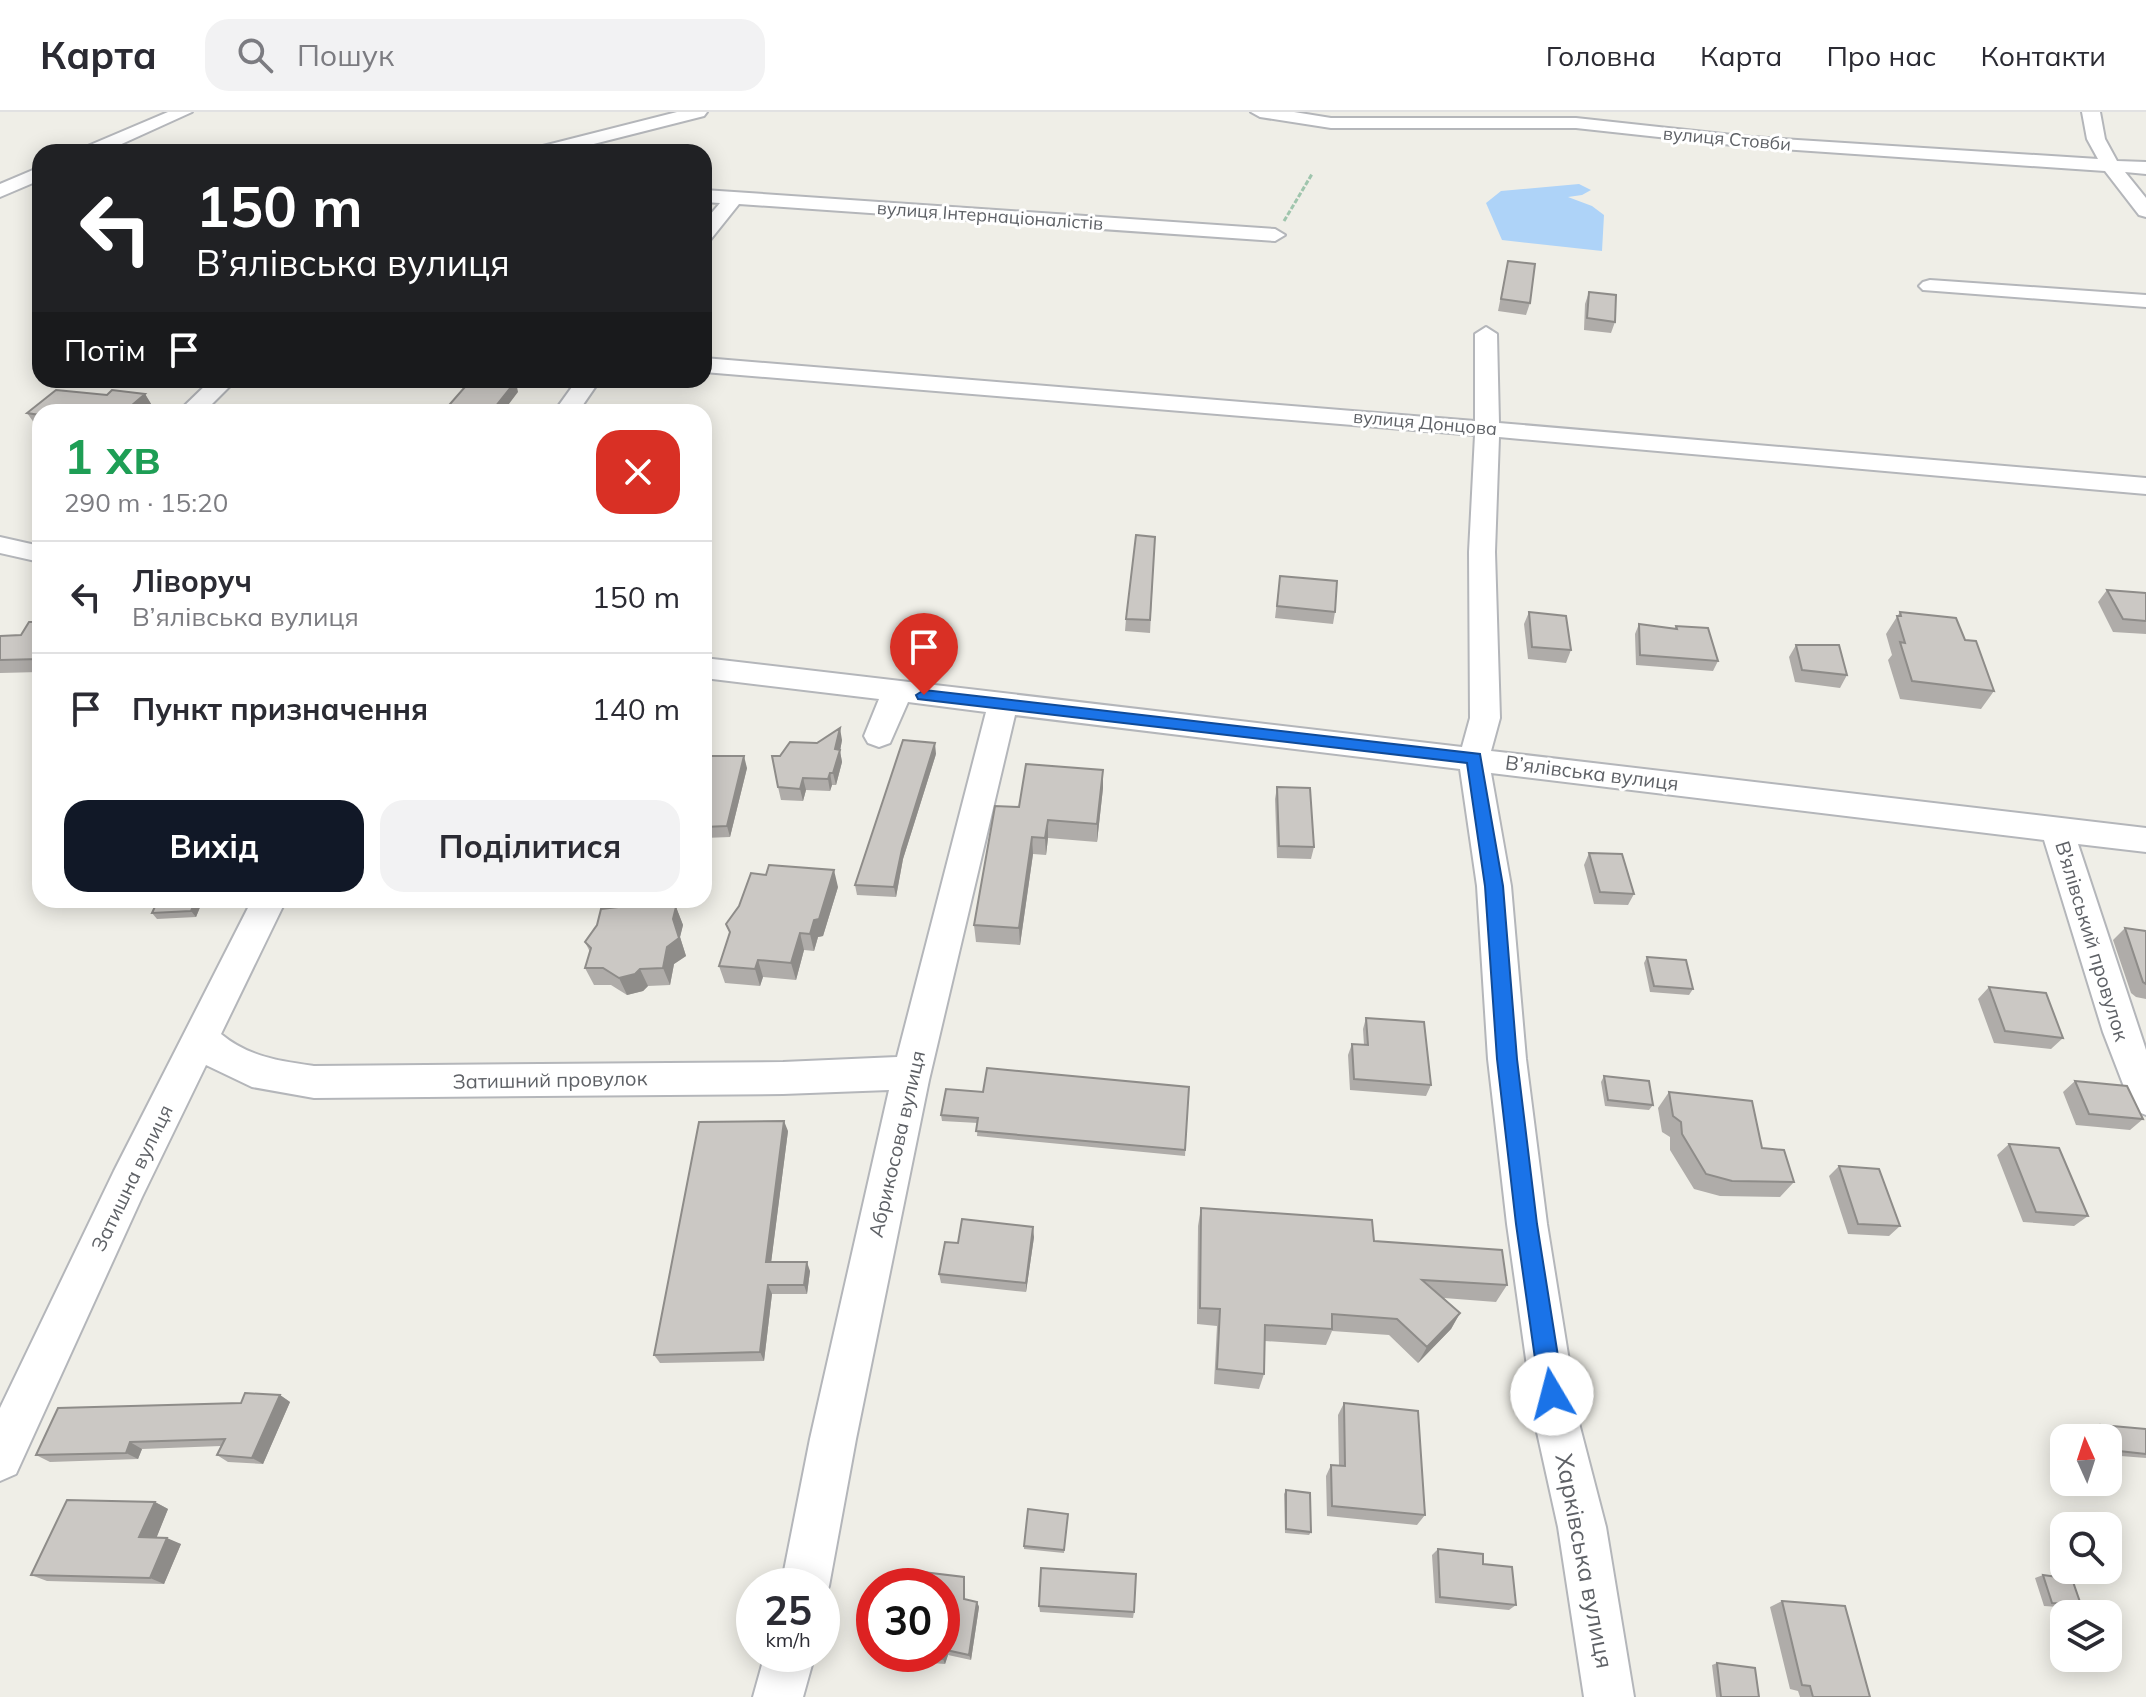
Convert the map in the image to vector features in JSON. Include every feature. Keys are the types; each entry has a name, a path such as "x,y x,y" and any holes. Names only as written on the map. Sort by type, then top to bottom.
{"street":[{"path":"107,144 183,112"},
{"path":"572,144 698,112"},
{"name":"вулиця Стовби","path":"1260,112 1331,123 1576,123 1751,142 2146,168"},
{"path":"2091,112 2090,128 2112,166 2146,211"},
{"path":"0,191 32,177"},
{"name":"вулиця Інтернаціоналістів","path":"712,197 1275,235"},
{"path":"712,225 734,198"},
{"path":"1930,286 2146,301"},
{"path":"1474,758 1485,718 1482,552 1487,429 1486,334"},
{"name":"вулиця Донцова","path":"712,366 1028,387 1487,429 1742,447 2146,486"},
{"path":"199,404 216,388"},
{"path":"2,548 32,534"},
{"path":"2,548 32,553"},
{"name":"В’ялівська вулиця","path":"712,669 2146,840"},
{"path":"879,736 897,692"},
{"name":"Абрикосова вулиця","path":"809,1568 871,1257 912,1073 1003,705"},
{"name":"Харківська вулиця","path":"1474,758 1494,886 1507,1059 1527,1224 1557,1423 1582,1527 1609,1697"},
{"name":"В'ялівський провулок","path":"2057,829 2093,935 2125,1047 2146,1098"},
{"name":"Затишна вулиця","path":"0,1458 199,1038 265,908"},
{"name":"Затишний провулок","path":"199,1038 225,1061 262,1075 314,1082 783,1078 912,1073"},
{"path":"778,1697 785,1672"}],"path":[{"path":"1275,235 1312,174"}],"water":[{"path":"1579,184 1591,190 1568,197 1592,206 1604,215 1602,251 1502,240 1486,203 1501,191"}],"building":[{"path":"1508,261 1535,264 1530,303 1501,299"},
{"path":"1589,292 1616,295 1615,322 1587,318"},
{"path":"464,388 510,388 497,404 450,404"},
{"path":"56,390 107,395 112,390 145,394 133,404 38,404"},
{"path":"1136,535 1155,537 1150,620 1126,619"},
{"path":"1280,576 1337,581 1335,612 1277,606"},
{"path":"2107,590 2146,593 2146,621 2123,619"},
{"path":"1529,612 1566,616 1571,650 1532,647"},
{"path":"1900,612 1956,618 1965,640 1976,641 1994,691 1912,681 1900,642 1905,643 1897,616 1901,616"},
{"path":"32,622 32,659 0,660 0,636 21,635"},
{"path":"1639,624 1677,629 1676,626 1708,628 1718,661 1640,655"},
{"path":"1796,645 1839,645 1847,675 1802,670"},
{"path":"840,728 835,749 840,750 828,779 803,778 800,789 778,787 772,756 780,756 790,742 817,743"},
{"path":"903,740 935,743 902,849 894,887 855,885"},
{"path":"712,756 744,756 727,826 712,827"},
{"path":"1026,764 1103,770 1097,824 1048,820 1045,838 1032,837 1019,928 974,925 995,806 1019,807"},
{"path":"1277,787 1310,788 1314,847 1279,846"},
{"path":"1589,853 1622,854 1634,894 1600,892"},
{"path":"769,865 834,870 819,919 814,920 810,934 800,933 791,963 758,960 755,969 719,966 730,932 726,924 739,906 751,873 766,875"},
{"path":"154,908 192,908 191,911 152,913"},
{"path":"676,908 673,919 679,938 667,947 663,968 640,969 635,974 619,978 603,968 585,968 591,948 585,942 597,925 601,909"},
{"path":"2125,928 2146,931 2146,984 2143,982"},
{"path":"1647,957 1686,960 1693,989 1654,986"},
{"path":"1989,987 2046,993 2063,1038 2005,1031"},
{"path":"1366,1018 1424,1022 1431,1085 1354,1079 1352,1044 1368,1045"},
{"path":"987,1068 1189,1087 1185,1150 976,1131 978,1118 941,1115 946,1089 983,1092"},
{"path":"1604,1076 1649,1081 1653,1105 1608,1100"},
{"path":"2075,1081 2127,1086 2143,1119 2089,1114"},
{"path":"1669,1092 1752,1101 1762,1148 1784,1150 1794,1182 1732,1181 1706,1174 1682,1134 1681,1122 1673,1116"},
{"path":"784,1121 766,1262 807,1262 804,1285 768,1285 760,1352 654,1355 699,1122"},
{"path":"2009,1144 2059,1148 2088,1216 2036,1212"},
{"path":"1839,1166 1879,1169 1900,1226 1858,1224"},
{"path":"1201,1208 1372,1220 1374,1241 1502,1250 1507,1285 1422,1280 1460,1313 1427,1347 1397,1319 1332,1314 1332,1329 1265,1325 1264,1374 1217,1369 1220,1309 1200,1308"},
{"path":"962,1219 1033,1227 1026,1283 939,1274 945,1242 958,1243"},
{"path":"245,1393 280,1395 252,1458 217,1455 225,1439 130,1442 126,1453 36,1455 58,1408 241,1403"},
{"path":"1344,1403 1418,1411 1425,1515 1332,1506 1331,1465 1345,1466"},
{"path":"2122,1427 2146,1429 2146,1454 2122,1451"},
{"path":"1286,1490 1310,1493 1311,1532 1286,1529"},
{"path":"67,1500 155,1502 139,1537 167,1538 150,1578 31,1575"},
{"path":"1028,1509 1068,1514 1064,1550 1024,1546"},
{"path":"1438,1549 1483,1554 1483,1564 1512,1567 1516,1605 1440,1597"},
{"path":"1041,1568 1136,1574 1134,1612 1039,1606"},
{"path":"2043,1575 2050,1576 2050,1584 2074,1584 2079,1600 2051,1600"},
{"path":"960,1577 964,1577 964,1599 977,1602 969,1655 960,1653"},
{"path":"1782,1601 1845,1606 1870,1697 1813,1697 1810,1686 1802,1685"},
{"path":"1717,1663 1755,1668 1759,1697 1721,1697"}],"route":[{"path":"924,695 1474,758 1494,886 1507,1059 1552,1394"}]}
